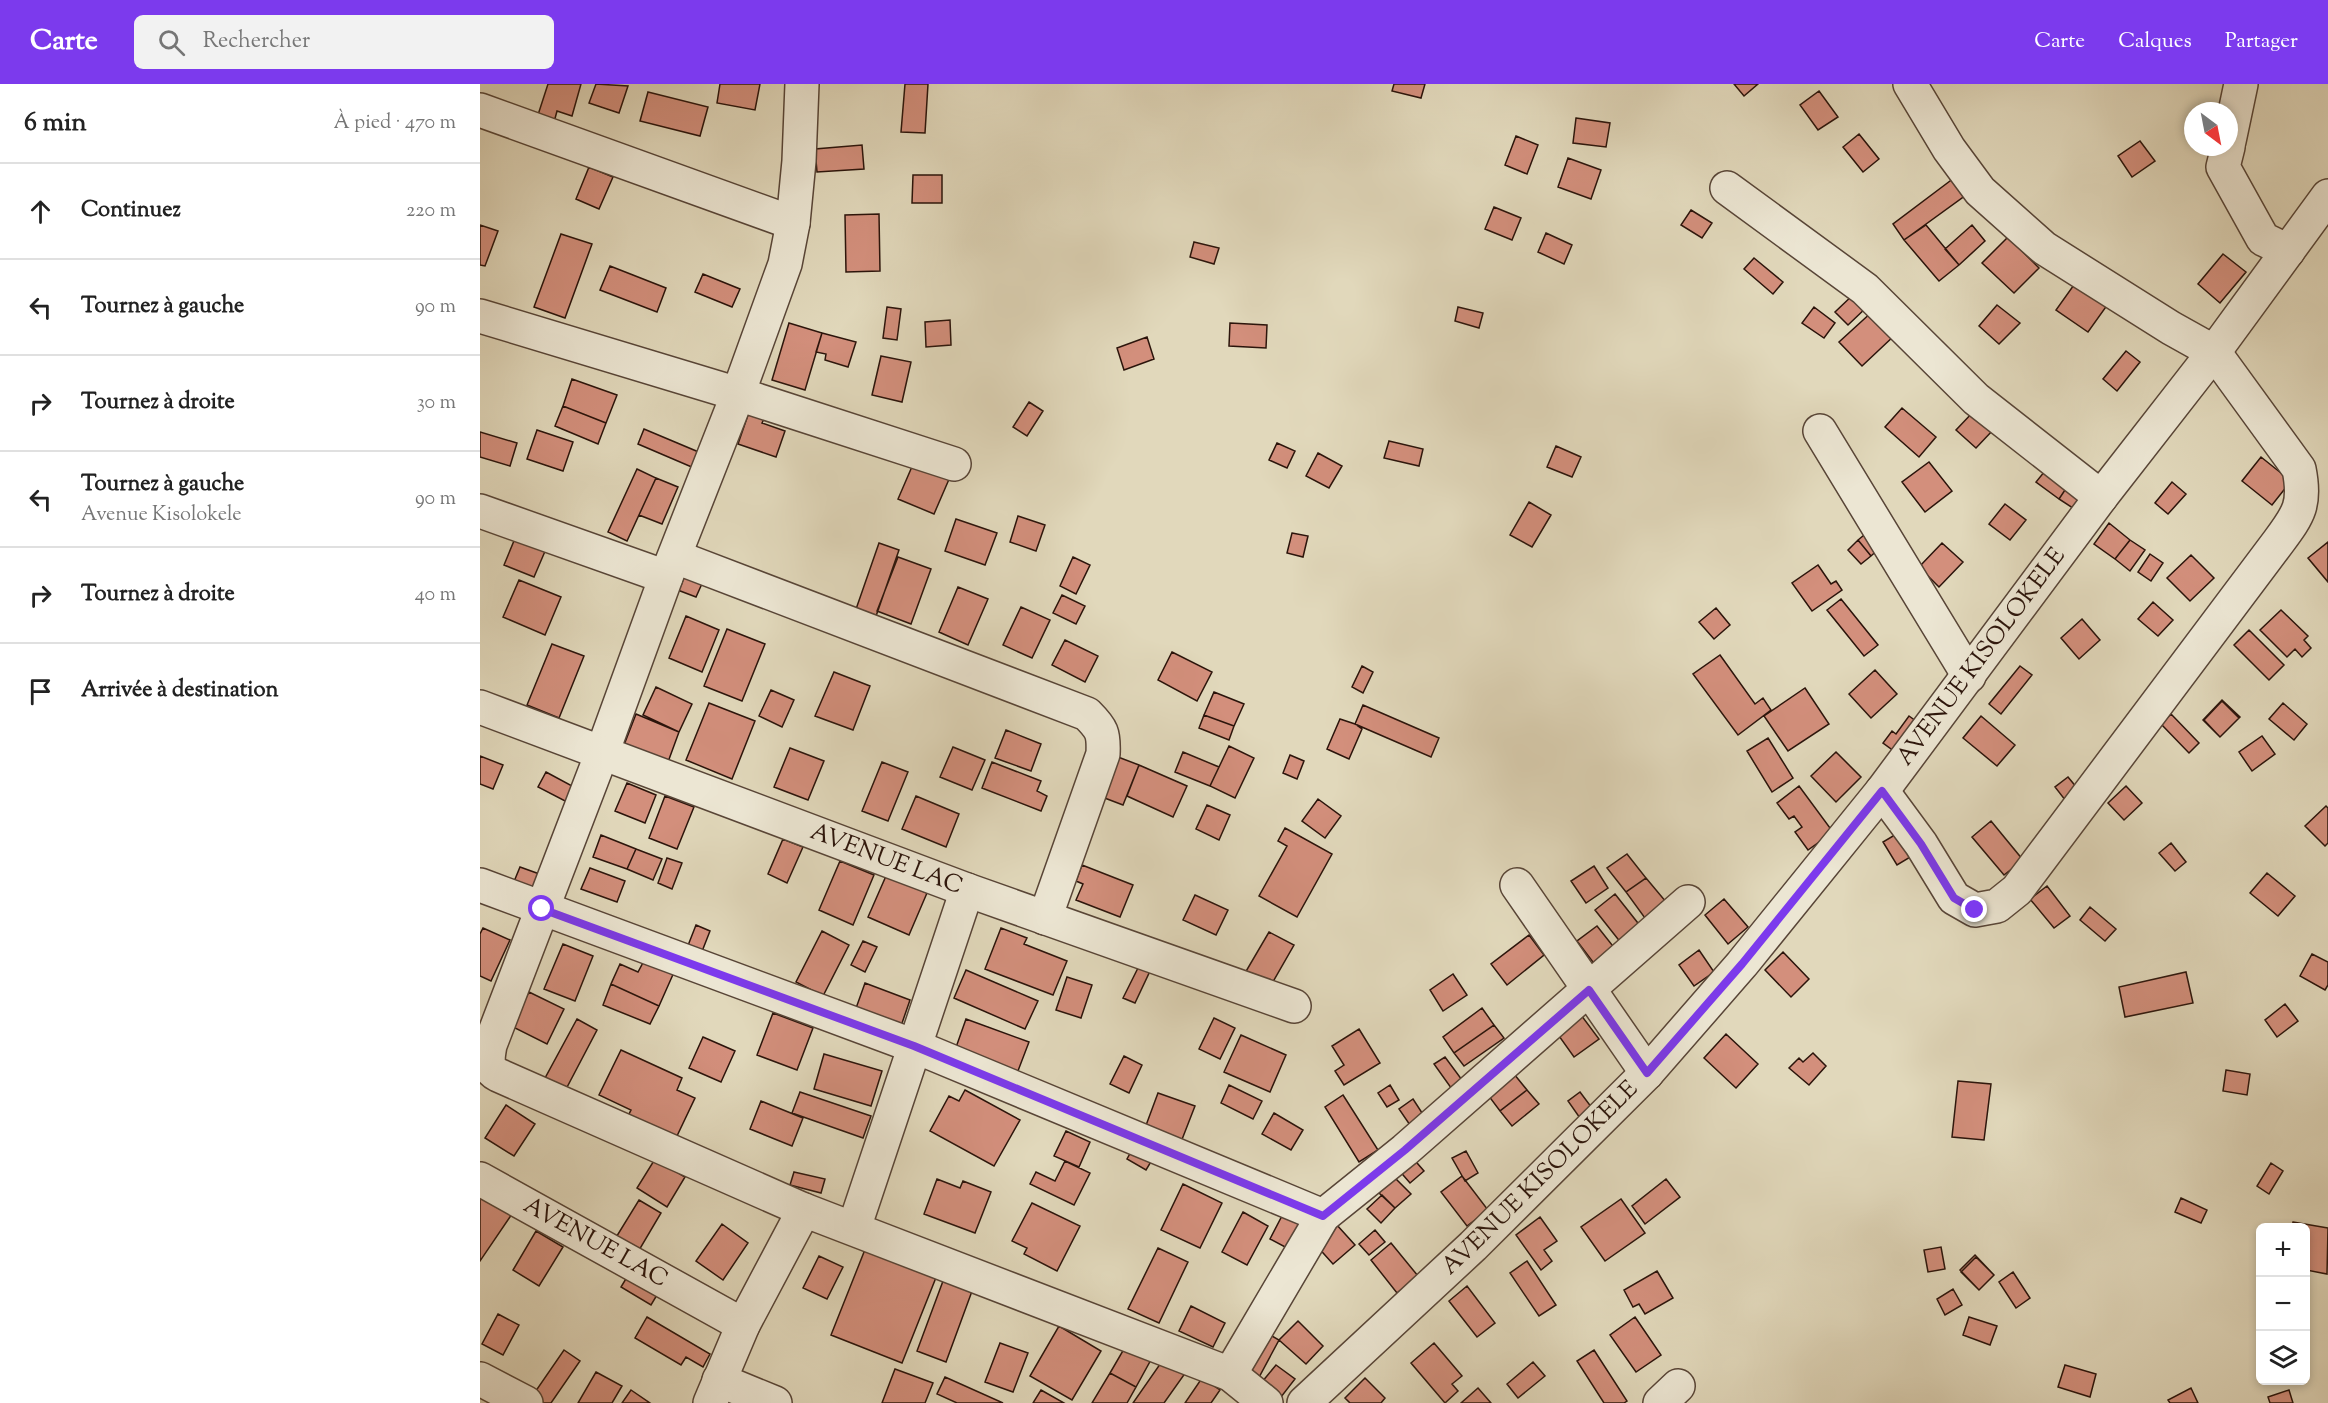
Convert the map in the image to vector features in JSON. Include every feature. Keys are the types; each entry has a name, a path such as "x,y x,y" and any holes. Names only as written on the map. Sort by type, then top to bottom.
{"street":[{"path":"802,84 799,161 793,223 785,264 738,394 542,909 490,1016 488,1060 493,1073 804,1210 1230,1374 1266,1403"},
{"path":"1882,791 1921,844 1954,898 1975,910 1996,906 2017,890 2181,674 2297,516 2304,491 2299,469 2214,351 2100,285 2044,248 1980,191 1949,149 1910,84"},
{"path":"2237,102 2241,84"},
{"path":"480,110 793,223"},
{"path":"2226,156 2223,167 2263,239 2288,251"},
{"path":"1727,189 1865,289 1976,399 2101,497"},
{"name":"AVENUE KISOLOKELE","path":"1304,1403 1473,1246 1647,1073 1742,964 1882,791 2328,196"},
{"path":"480,316 738,394 954,464"},
{"path":"1821,431 1969,676"},
{"path":"480,511 671,567 1087,714 1098,724 1104,735 1103,754 1045,918"},
{"name":"AVENUE LAC","path":"480,707 967,890 1294,1006"},
{"path":"480,885 914,1046 1323,1216"},
{"path":"1517,885 1647,1073"},
{"path":"854,1228 967,890"},
{"path":"1230,1374 1323,1216 1405,1150 1688,902"},
{"name":"AVENUE LAC","path":"480,1179 743,1325"},
{"path":"775,1403 715,1392 743,1325 804,1210"},
{"path":"480,1379 526,1403"}],"building":[{"path":"548,84 581,84 572,116 557,111 553,126 536,121"},
{"path":"596,84 628,86 619,113 589,103"},
{"path":"720,84 760,84 755,110 717,103"},
{"path":"905,84 928,84 925,133 901,132"},
{"path":"1394,84 1425,84 1421,98 1392,91"},
{"path":"1734,84 1758,84 1744,96"},
{"path":"1819,91 1838,117 1818,130 1800,105"},
{"path":"648,92 708,107 700,136 640,121"},
{"path":"1576,118 1610,123 1606,147 1573,143"},
{"path":"1859,134 1879,159 1863,172 1843,147"},
{"path":"1516,136 1538,145 1527,174 1505,165"},
{"path":"2140,141 2155,161 2132,177 2118,156"},
{"path":"862,145 864,169 817,172 815,149"},
{"path":"1568,158 1601,170 1591,199 1558,187"},
{"path":"589,167 613,177 599,209 576,199"},
{"path":"913,175 942,175 942,203 912,203"},
{"path":"1954,178 1966,195 1904,240 1893,224"},
{"path":"1494,207 1521,218 1512,240 1485,229"},
{"path":"1691,210 1712,223 1702,238 1681,225"},
{"path":"879,214 880,271 846,272 845,215"},
{"path":"480,225 498,231 485,266 480,265"},
{"path":"1926,225 1959,265 1939,281 1904,240"},
{"path":"1972,225 1985,241 1959,265 1945,249"},
{"path":"1546,233 1572,245 1564,264 1538,252"},
{"path":"561,234 592,244 565,318 534,307"},
{"path":"2008,237 2039,268 2014,293 1982,263"},
{"path":"1194,242 1219,248 1214,264 1190,257"},
{"path":"2223,254 2246,272 2220,303 2198,284"},
{"path":"1754,258 1783,282 1773,294 1744,269"},
{"path":"610,266 666,288 657,312 600,290"},
{"path":"703,274 740,289 732,307 695,292"},
{"path":"2076,282 2108,304 2088,332 2056,310"},
{"path":"1856,292 1869,305 1848,325 1835,312"},
{"path":"1997,305 2020,323 1999,344 1979,326"},
{"path":"887,307 901,309 897,340 883,338"},
{"path":"1458,307 1483,313 1479,328 1455,321"},
{"path":"1814,307 1835,323 1824,338 1802,323"},
{"path":"1874,310 1896,334 1862,366 1839,342"},
{"path":"950,320 951,345 926,347 925,322"},
{"path":"789,323 822,333 805,390 772,380"},
{"path":"1230,323 1267,325 1266,348 1229,346"},
{"path":"822,333 856,342 848,367 825,360 826,354 816,352"},
{"path":"1147,337 1154,359 1124,370 1117,348"},
{"path":"2126,351 2140,362 2117,391 2103,379"},
{"path":"881,356 911,362 902,402 872,395"},
{"path":"572,379 617,395 606,423 563,406"},
{"path":"1029,402 1043,411 1027,436 1013,427"},
{"path":"563,406 606,423 598,444 555,426"},
{"path":"1902,408 1936,437 1919,457 1885,427"},
{"path":"750,409 766,415 762,423 785,431 776,457 738,444"},
{"path":"1974,411 1993,430 1976,448 1956,430"},
{"path":"644,429 701,453 694,468 638,444"},
{"path":"537,430 573,442 563,471 527,459"},
{"path":"480,432 517,443 510,466 480,457"},
{"path":"1389,441 1423,449 1419,466 1384,458"},
{"path":"1277,443 1295,451 1287,468 1269,460"},
{"path":"1556,446 1581,457 1572,477 1547,467"},
{"path":"1318,453 1342,466 1329,488 1306,476"},
{"path":"2261,457 2291,481 2272,505 2242,481"},
{"path":"914,462 950,477 934,514 898,499"},
{"path":"1929,462 1952,491 1925,512 1902,482"},
{"path":"2049,466 2069,484 2059,499 2036,482"},
{"path":"637,469 656,478 627,541 608,532"},
{"path":"656,478 678,487 662,524 639,515"},
{"path":"2172,482 2186,494 2168,514 2155,503"},
{"path":"2069,484 2089,497 2079,512 2059,499"},
{"path":"1529,502 1551,515 1532,547 1510,535"},
{"path":"2005,504 2026,520 2010,540 1989,524"},
{"path":"1018,516 1045,525 1036,551 1010,542"},
{"path":"956,519 997,533 985,565 945,551"},
{"path":"2109,523 2130,540 2115,559 2094,544"},
{"path":"1869,531 1882,546 1871,556 1858,540"},
{"path":"1292,533 1308,536 1303,557 1287,553"},
{"path":"516,536 546,549 534,577 504,565"},
{"path":"1858,540 1871,556 1861,564 1848,550"},
{"path":"2130,540 2145,550 2130,571 2115,559"},
{"path":"2328,542 2328,582 2308,558"},
{"path":"879,543 899,550 875,619 855,612"},
{"path":"1942,543 1963,562 1939,587 1919,567"},
{"path":"2150,554 2163,563 2151,581 2138,572"},
{"path":"2191,555 2214,578 2190,601 2167,578"},
{"path":"898,557 931,569 911,624 877,611"},
{"path":"1073,557 1090,565 1076,594 1060,586"},
{"path":"1818,565 1831,584 1836,581 1842,590 1812,611 1792,583"},
{"path":"684,568 705,577 696,597 675,589"},
{"path":"519,580 561,597 545,635 503,617"},
{"path":"958,587 988,599 968,645 939,632"},
{"path":"1062,595 1085,606 1076,624 1053,613"},
{"path":"1841,599 1878,645 1864,656 1827,610"},
{"path":"2153,602 2173,620 2158,636 2138,619"},
{"path":"1021,607 1050,620 1032,658 1003,645"},
{"path":"1716,608 1730,625 1714,639 1699,622"},
{"path":"2281,610 2308,636 2304,640 2311,648 2302,657 2295,649 2287,657 2260,630"},
{"path":"686,616 719,630 702,672 669,658"},
{"path":"2082,619 2100,640 2079,659 2061,638"},
{"path":"727,629 765,644 742,701 704,686"},
{"path":"2249,630 2284,665 2269,680 2234,645"},
{"path":"1065,640 1098,656 1085,682 1052,665"},
{"path":"552,644 584,656 559,718 527,705"},
{"path":"1172,652 1212,672 1197,701 1158,680"},
{"path":"1720,655 1755,704 1763,698 1771,710 1738,735 1693,674"},
{"path":"1362,666 1373,672 1363,693 1352,687"},
{"path":"2020,666 2032,675 2001,714 1989,704"},
{"path":"1875,670 1897,694 1871,718 1849,694"},
{"path":"834,672 870,686 853,730 815,716"},
{"path":"656,687 692,704 679,732 643,715"},
{"path":"1805,688 1829,724 1788,751 1764,716"},
{"path":"771,690 794,700 782,727 759,716"},
{"path":"1214,692 1244,704 1234,726 1204,715"},
{"path":"2222,700 2240,717 2220,737 2203,720"},
{"path":"2222,701 2239,718 2220,737 2204,720"},
{"path":"709,703 755,721 732,779 686,760"},
{"path":"2283,703 2307,724 2294,740 2269,719"},
{"path":"1363,705 1439,738 1431,757 1355,724"},
{"path":"636,714 679,732 668,762 624,745"},
{"path":"2171,714 2199,743 2189,753 2161,724"},
{"path":"1204,715 1234,726 1229,740 1199,728"},
{"path":"1909,716 1920,724 1898,754 1883,743 1892,731 1896,734"},
{"path":"1981,716 2015,745 1997,766 1963,738"},
{"path":"1340,719 1362,729 1349,759 1327,749"},
{"path":"1006,730 1041,744 1031,771 995,758"},
{"path":"2262,736 2275,754 2252,771 2239,752"},
{"path":"1768,738 1793,778 1772,792 1747,751"},
{"path":"1229,746 1254,758 1235,798 1210,786"},
{"path":"953,747 985,760 972,790 940,777"},
{"path":"790,748 824,761 808,800 774,787"},
{"path":"1183,752 1219,767 1210,786 1175,772"},
{"path":"1836,752 1861,777 1836,802 1811,776"},
{"path":"1290,755 1304,761 1297,779 1283,773"},
{"path":"480,756 503,765 493,789 480,784"},
{"path":"1118,757 1139,765 1123,805 1102,797"},
{"path":"882,762 908,772 888,821 862,811"},
{"path":"992,762 1041,781 1037,791 1047,796 1041,811 982,788"},
{"path":"1139,765 1187,786 1173,817 1127,796"},
{"path":"546,772 574,787 567,802 538,787"},
{"path":"2068,777 2082,794 2069,805 2055,787"},
{"path":"627,783 656,795 645,823 615,811"},
{"path":"1799,786 1833,832 1808,850 1795,832 1802,827 1794,816 1789,819 1777,803"},
{"path":"2126,786 2142,803 2124,820 2108,803"},
{"path":"665,796 694,807 677,849 649,838"},
{"path":"916,796 959,814 946,847 902,829"},
{"path":"1318,799 1341,816 1325,838 1302,821"},
{"path":"1207,805 1230,815 1219,840 1196,829"},
{"path":"2326,806 2328,808 2328,843 2325,846 2305,826"},
{"path":"1991,821 2023,860 2004,875 1972,837"},
{"path":"1285,828 1332,854 1297,917 1259,896 1287,846 1278,841"},
{"path":"1903,830 1917,853 1897,865 1883,842"},
{"path":"601,835 636,849 627,869 593,857"},
{"path":"783,839 803,847 787,883 768,874"},
{"path":"2171,843 2186,862 2175,871 2159,853"},
{"path":"636,849 662,859 653,880 627,869"},
{"path":"1627,854 1646,878 1626,892 1607,868"},
{"path":"667,858 682,863 672,889 658,883"},
{"path":"840,861 874,875 853,925 819,910"},
{"path":"1082,865 1133,885 1120,917 1076,900 1083,884 1076,881"},
{"path":"1594,866 1608,888 1586,903 1571,881"},
{"path":"520,867 545,876 538,893 513,884"},
{"path":"590,868 625,881 617,902 581,889"},
{"path":"2267,873 2295,896 2278,916 2250,893"},
{"path":"886,876 927,893 909,935 868,917"},
{"path":"1646,878 1672,909 1650,925 1626,892"},
{"path":"2047,886 2070,916 2054,928 2030,899"},
{"path":"1615,894 1645,932 1625,948 1595,910"},
{"path":"1195,895 1228,910 1216,935 1183,920"},
{"path":"1724,899 1748,927 1728,944 1705,915"},
{"path":"2090,907 2116,929 2105,941 2080,920"},
{"path":"696,925 710,931 701,954 687,948"},
{"path":"1597,926 1620,955 1599,970 1577,941"},
{"path":"483,928 510,940 491,981 480,976 480,934"},
{"path":"1001,928 1027,938 1024,944 1067,961 1053,995 985,969"},
{"path":"822,931 849,945 823,996 796,982"},
{"path":"1269,932 1294,945 1270,987 1245,973"},
{"path":"1529,935 1544,955 1507,985 1491,964"},
{"path":"863,941 877,947 865,972 851,965"},
{"path":"563,944 593,956 575,1001 544,989"},
{"path":"1699,950 1714,972 1694,986 1679,965"},
{"path":"1783,952 1809,979 1791,997 1765,970"},
{"path":"2312,954 2328,962 2328,985 2325,990 2300,976"},
{"path":"646,957 675,970 659,1006 611,984 620,964 638,972"},
{"path":"1139,966 1150,971 1135,1003 1123,998"},
{"path":"966,970 1038,1001 1025,1029 954,998"},
{"path":"2186,972 2193,1003 2125,1017 2119,987"},
{"path":"1453,974 1467,995 1443,1011 1430,990"},
{"path":"1067,977 1092,985 1081,1018 1056,1010"},
{"path":"865,983 910,1000 901,1026 855,1011"},
{"path":"611,984 659,1006 650,1024 603,1005"},
{"path":"529,992 564,1009 547,1044 511,1026"},
{"path":"2285,1004 2298,1021 2277,1037 2265,1020"},
{"path":"1482,1008 1494,1025 1454,1053 1443,1037"},
{"path":"1578,1011 1599,1039 1574,1057 1554,1029"},
{"path":"773,1013 813,1028 797,1070 757,1055"},
{"path":"1214,1018 1235,1028 1220,1059 1199,1049"},
{"path":"577,1019 597,1030 565,1091 544,1080"},
{"path":"966,1019 1029,1042 1016,1076 954,1053"},
{"path":"1494,1025 1504,1038 1464,1066 1454,1053"},
{"path":"1359,1029 1380,1063 1344,1085 1335,1071 1344,1065 1332,1046"},
{"path":"1726,1034 1758,1064 1736,1088 1704,1058"},
{"path":"1241,1035 1286,1055 1270,1092 1224,1072"},
{"path":"703,1037 735,1051 721,1082 689,1068"},
{"path":"621,1050 682,1078 677,1090 695,1098 676,1138 628,1116 631,1110 599,1095"},
{"path":"1813,1053 1826,1066 1809,1085 1789,1068 1799,1058 1803,1062"},
{"path":"824,1054 882,1071 871,1106 814,1089"},
{"path":"1124,1056 1142,1065 1129,1093 1110,1084"},
{"path":"1445,1057 1465,1084 1454,1092 1434,1064"},
{"path":"2226,1070 2250,1074 2247,1095 2223,1091"},
{"path":"1514,1074 1527,1090 1500,1111 1488,1095"},
{"path":"1958,1081 1991,1084 1984,1140 1952,1137"},
{"path":"1229,1085 1262,1101 1253,1119 1221,1103"},
{"path":"1390,1085 1399,1100 1387,1107 1378,1093"},
{"path":"965,1090 1020,1120 994,1166 930,1131 949,1096 959,1101"},
{"path":"1527,1090 1539,1104 1512,1126 1500,1111"},
{"path":"800,1092 871,1116 863,1138 792,1113"},
{"path":"1580,1092 1595,1112 1582,1121 1568,1101"},
{"path":"1158,1093 1195,1106 1181,1142 1145,1128"},
{"path":"1343,1095 1378,1150 1359,1162 1325,1107"},
{"path":"1413,1099 1426,1119 1412,1128 1399,1109"},
{"path":"761,1101 803,1118 792,1146 750,1129"},
{"path":"506,1105 535,1124 514,1156 485,1138"},
{"path":"1274,1113 1303,1130 1291,1150 1262,1134"},
{"path":"1066,1131 1090,1142 1079,1167 1054,1156"},
{"path":"1133,1148 1152,1160 1146,1170 1127,1159"},
{"path":"1466,1151 1478,1173 1465,1181 1452,1158"},
{"path":"1411,1156 1424,1171 1410,1183 1397,1168"},
{"path":"655,1159 685,1177 667,1207 637,1188"},
{"path":"1065,1161 1090,1173 1074,1205 1030,1184 1036,1172 1055,1181"},
{"path":"2271,1163 2283,1171 2269,1194 2257,1186"},
{"path":"794,1172 825,1179 821,1193 790,1185"},
{"path":"1462,1176 1488,1210 1467,1226 1441,1192"},
{"path":"1394,1177 1411,1194 1395,1208 1379,1193"},
{"path":"937,1179 960,1188 963,1181 991,1192 975,1233 924,1214"},
{"path":"1666,1179 1680,1197 1645,1224 1632,1206"},
{"path":"1183,1184 1222,1203 1200,1248 1161,1230"},
{"path":"480,1193 512,1214 480,1261"},
{"path":"1382,1195 1395,1208 1381,1223 1367,1209"},
{"path":"2181,1198 2207,1210 2201,1223 2175,1212"},
{"path":"1621,1199 1645,1233 1605,1261 1581,1227"},
{"path":"639,1200 661,1213 638,1252 615,1239"},
{"path":"1032,1203 1080,1226 1057,1271 1024,1254 1027,1248 1012,1241"},
{"path":"1243,1212 1268,1226 1247,1265 1222,1252"},
{"path":"1284,1212 1301,1222 1287,1248 1270,1239"},
{"path":"1540,1217 1557,1241 1544,1250 1552,1261 1541,1270 1516,1235"},
{"path":"722,1224 748,1243 723,1280 696,1261"},
{"path":"1336,1224 1355,1245 1333,1264 1315,1244"},
{"path":"2310,1225 2328,1228 2327,1274 2310,1271"},
{"path":"1375,1230 1385,1242 1369,1255 1359,1244"},
{"path":"536,1231 563,1247 539,1286 513,1270"},
{"path":"868,1242 939,1270 902,1363 831,1335"},
{"path":"1391,1243 1418,1276 1397,1293 1371,1260"},
{"path":"1941,1247 1945,1269 1928,1272 1924,1250"},
{"path":"1158,1248 1188,1262 1159,1323 1128,1309"},
{"path":"1975,1255 1994,1275 1979,1290 1960,1270"},
{"path":"819,1256 843,1267 827,1299 803,1288"},
{"path":"1976,1257 1994,1275 1979,1290 1961,1272"},
{"path":"1527,1261 1556,1305 1539,1316 1510,1273"},
{"path":"1657,1271 1673,1298 1645,1314 1639,1304 1633,1307 1624,1290"},
{"path":"630,1272 660,1290 651,1305 621,1287"},
{"path":"2013,1272 2030,1298 2016,1308 1999,1282"},
{"path":"946,1273 975,1283 946,1362 917,1351"},
{"path":"1467,1286 1495,1323 1477,1337 1449,1301"},
{"path":"1953,1289 1962,1305 1945,1315 1937,1299"},
{"path":"1191,1306 1225,1323 1213,1347 1179,1331"},
{"path":"498,1314 519,1325 503,1355 482,1344"},
{"path":"647,1317 710,1354 703,1367 686,1357 681,1365 635,1338"},
{"path":"1635,1317 1661,1355 1636,1372 1610,1335"},
{"path":"1969,1317 1997,1326 1990,1345 1963,1335"},
{"path":"1298,1321 1323,1346 1306,1364 1279,1340"},
{"path":"1059,1326 1101,1351 1072,1400 1030,1376"},
{"path":"1263,1331 1279,1340 1257,1381 1241,1373"},
{"path":"1128,1342 1153,1356 1136,1387 1110,1373"},
{"path":"1000,1343 1028,1353 1013,1392 985,1382"},
{"path":"1434,1343 1462,1376 1452,1384 1458,1391 1445,1403 1411,1363"},
{"path":"564,1350 580,1361 551,1403 544,1403 533,1395"},
{"path":"1594,1350 1627,1401 1624,1403 1604,1403 1577,1361"},
{"path":"1165,1357 1186,1372 1164,1403 1133,1403"},
{"path":"1533,1362 1545,1376 1518,1398 1507,1384"},
{"path":"1276,1365 1295,1379 1281,1397 1262,1382"},
{"path":"2065,1365 2096,1374 2090,1397 2058,1387"},
{"path":"895,1369 933,1383 925,1403 882,1403"},
{"path":"596,1372 622,1386 612,1403 578,1403"},
{"path":"1110,1373 1136,1387 1127,1403 1092,1403"},
{"path":"945,1377 1003,1403 957,1403 937,1394"},
{"path":"1202,1378 1220,1390 1211,1403 1185,1403"},
{"path":"1365,1378 1385,1398 1381,1403 1350,1403 1345,1398"},
{"path":"1478,1388 1491,1403 1461,1403"},
{"path":"2191,1388 2198,1403 2170,1403 2168,1400"},
{"path":"631,1390 650,1403 622,1403"},
{"path":"1041,1390 1064,1403 1033,1403"},
{"path":"2289,1390 2293,1403 2270,1403 2268,1397"}],"route":[{"path":"542,909 914,1046 1323,1216 1405,1150 1589,990 1647,1073 1742,964 1882,791 1921,844 1954,898 1975,910"}]}
